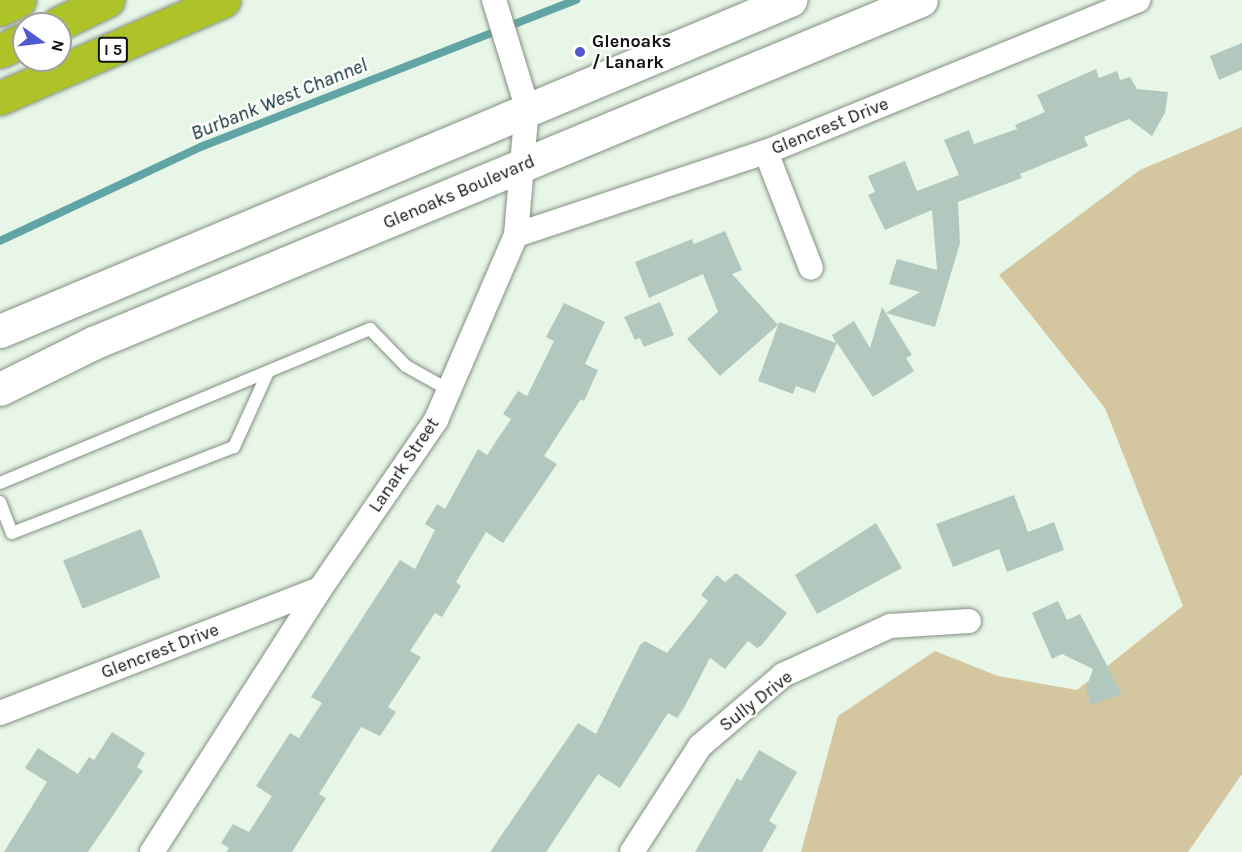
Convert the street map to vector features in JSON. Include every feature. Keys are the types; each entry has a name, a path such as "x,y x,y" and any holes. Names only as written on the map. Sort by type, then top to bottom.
{"highway":[{"path":"0,9 19,0"},
{"path":"72,17 108,0"},
{"name":"I 5","path":"0,98 224,0"}],"main road":[{"path":"0,331 526,107 790,0"},
{"name":"Glenoaks Boulevard","path":"0,389 93,343 921,0"}],"street":[{"name":"Lanark Street","path":"152,852 320,589 436,420 516,235 524,165 526,107 516,67 494,0"},
{"name":"Glencrest Drive","path":"516,235 766,152 1138,0"},
{"path":"766,152 811,268"},
{"name":"Glencrest Drive","path":"0,713 320,589"},
{"name":"Sully Drive","path":"632,852 700,746 783,675 890,626 969,621"}],"lane":[{"path":"0,483 370,329 406,366 449,390"},
{"path":"0,502 12,533 234,447 268,372"}],"shaded area":[{"path":"1242,127 1242,774 1188,852 801,852 838,716 935,651 998,676 1077,690 1183,606 1105,408 999,275 1140,170"}],"building":[{"path":"1242,43 1242,70 1219,80 1210,56"},
{"path":"1096,69 1099,78 1117,71 1120,80 1130,77 1137,89 1168,92 1165,113 1152,136 1129,119 1084,137 1088,146 1020,174 1022,178 958,202 960,243 935,327 886,313 920,292 889,284 897,259 937,270 932,210 885,230 868,195 875,192 868,176 905,161 917,191 959,175 944,140 969,130 974,144 1017,129 1015,125 1045,112 1037,95"},
{"path":"725,231 742,270 732,274 778,325 720,376 687,339 718,312 703,274 649,298 635,262 692,239 694,244"},
{"path":"660,302 674,335 644,347 640,338 635,340 624,317"},
{"path":"564,303 605,322 585,364 598,370 584,401 581,399 544,456 557,464 503,543 486,532 456,582 461,586 442,617 435,613 410,651 421,657 388,707 396,712 380,736 361,727 319,794 326,798 292,852 226,852 229,848 221,843 233,824 249,832 272,796 256,786 290,733 299,738 322,703 311,697 400,560 415,569 435,530 425,524 437,504 445,509 478,449 487,455 511,419 503,414 518,391 527,396 554,341 546,337"},
{"path":"882,307 912,355 906,358 914,371 873,397 837,343 815,393 796,386 793,394 758,381 779,322 836,343 832,335 854,321 870,348"},
{"path":"1014,495 1028,532 1054,522 1064,550 1007,572 999,549 953,567 936,524"},
{"path":"876,523 902,568 817,614 795,575"},
{"path":"141,529 160,577 83,609 63,560"},
{"path":"736,573 787,613 762,645 757,648 748,641 725,669 710,658 684,708 677,718 668,713 620,788 598,774 546,852 490,852 578,723 596,734 640,645 645,641 667,653 708,601 701,595 717,575 725,582"},
{"path":"1058,601 1067,620 1080,614 1122,694 1091,705 1086,689 1093,669 1062,654 1052,659 1032,613"},
{"path":"112,732 145,753 137,767 143,771 88,852 4,852 47,782 25,768 38,748 78,774 89,757 94,760"},
{"path":"759,750 797,772 769,821 777,826 762,852 695,852 737,778 741,781"}],"waterway":[{"name":"Burbank West Channel","path":"0,241 203,146 576,0"}],"place":[{"name":"Glenoaks / Lanark","path":"580,52"}]}
